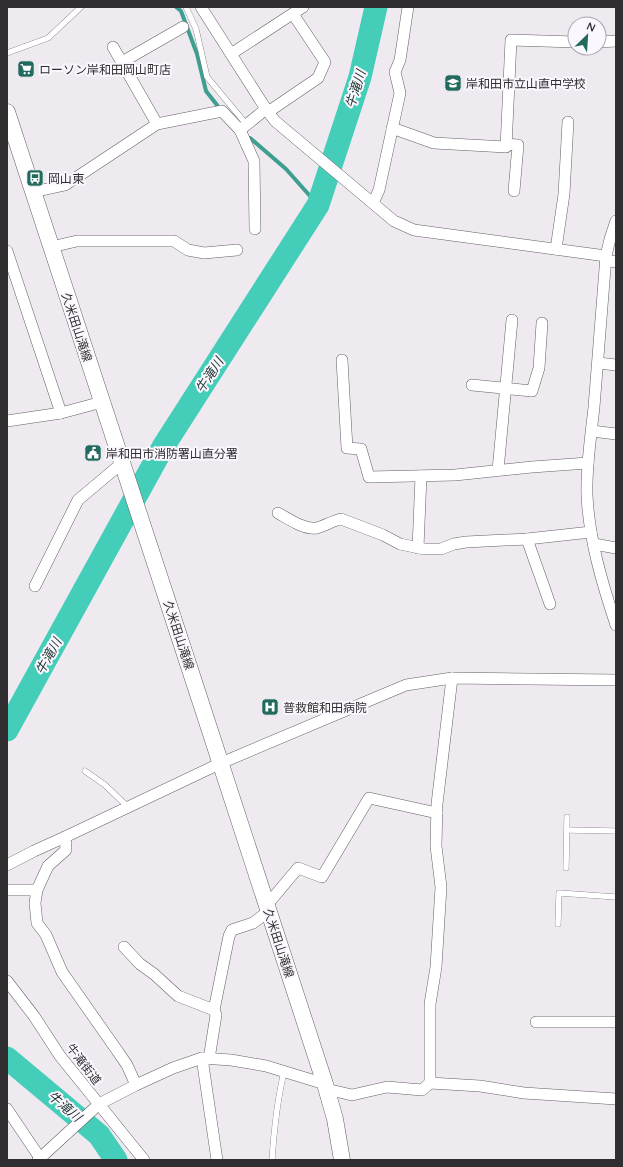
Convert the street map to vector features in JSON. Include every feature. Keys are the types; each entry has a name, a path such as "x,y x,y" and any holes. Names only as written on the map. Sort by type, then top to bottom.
{"street":[{"path":"201,7 267,110 276,121 394,221 414,230 556,249 609,259"},
{"path":"231,54 303,7"},
{"path":"373,203 379,190 400,93 395,72 400,60 408,7"},
{"path":"244,127 267,110 318,78 325,62 293,14"},
{"path":"122,62 183,27"},
{"path":"392,128 434,143 506,147 511,40 567,42"},
{"path":"113,47 157,124"},
{"path":"33,192 65,185 157,124 222,111 244,127 254,161 255,229"},
{"name":"久米田山滝線","path":"7,112 122,465 140,514 325,1086 335,1119 342,1160"},
{"path":"556,249 564,194 568,122"},
{"path":"506,144 518,145 514,190"},
{"path":"616,221 610,239 588,463 587,495 591,532 603,585 616,625"},
{"path":"51,247 78,241 139,240 174,241 188,250 204,253 238,250"},
{"path":"7,251 61,413"},
{"path":"498,470 512,320"},
{"path":"472,385 532,392 539,368 542,323"},
{"path":"342,360 347,448 361,449 369,477 455,475 588,463"},
{"path":"598,363 616,365"},
{"path":"7,421 61,413 102,402"},
{"path":"592,431 616,434"},
{"path":"35,586 78,500 122,465"},
{"path":"418,548 421,476"},
{"path":"278,514 303,526 315,528 341,519 383,535 400,544 418,548 441,549 454,544 466,542 527,539 591,532"},
{"path":"527,539 550,604"},
{"path":"594,544 616,548"},
{"path":"430,1083 430,1004 436,967 441,887 436,846 437,813 452,678"},
{"path":"7,864 221,763 406,685 452,678 616,680"},
{"path":"217,1160 206,1058 216,1015 214,1010 229,936 232,930 253,923 268,908 298,868 322,877 370,798 437,813"},
{"path":"65,837 66,850 48,866 37,890 35,903 37,924 46,936 62,972 116,1049 136,1085"},
{"path":"7,890 37,890"},
{"path":"124,947 140,964 154,974 178,996 214,1010"},
{"name":"牛滝街道","path":"7,981 34,1016 60,1056 97,1105 144,1160"},
{"path":"536,1022 616,1022"},
{"path":"7,1108 39,1159 97,1105 173,1068 206,1058 232,1060 266,1066 352,1095 387,1087 422,1090 430,1083 480,1086 524,1093 616,1099"}],"lane":[{"path":"7,53 48,38 81,7"},
{"path":"186,7 196,29 207,77 244,127"},
{"path":"85,771 105,785 128,807"},
{"path":"566,868 567,817"},
{"path":"567,830 616,831"},
{"path":"558,924 558,893 616,897"},
{"path":"272,1160 275,1116 284,1072"}],"waterway":[{"path":"176,7 181,11 197,54 206,91 217,105"},
{"name":"牛滝川","path":"7,730 163,447 318,205 360,77 376,7"},
{"path":"250,138 286,169 318,205"},
{"name":"牛滝川","path":"7,1058 99,1135 116,1160"}],"place":[{"name":"ローソン岸和田岡山町店","path":"26,69"},
{"name":"岸和田市立山直中学校","path":"453,83"},
{"name":"岡山東","path":"35,178"},
{"name":"岸和田市消防署山直分署","path":"93,453"},
{"name":"普救館和田病院","path":"270,707"}]}
